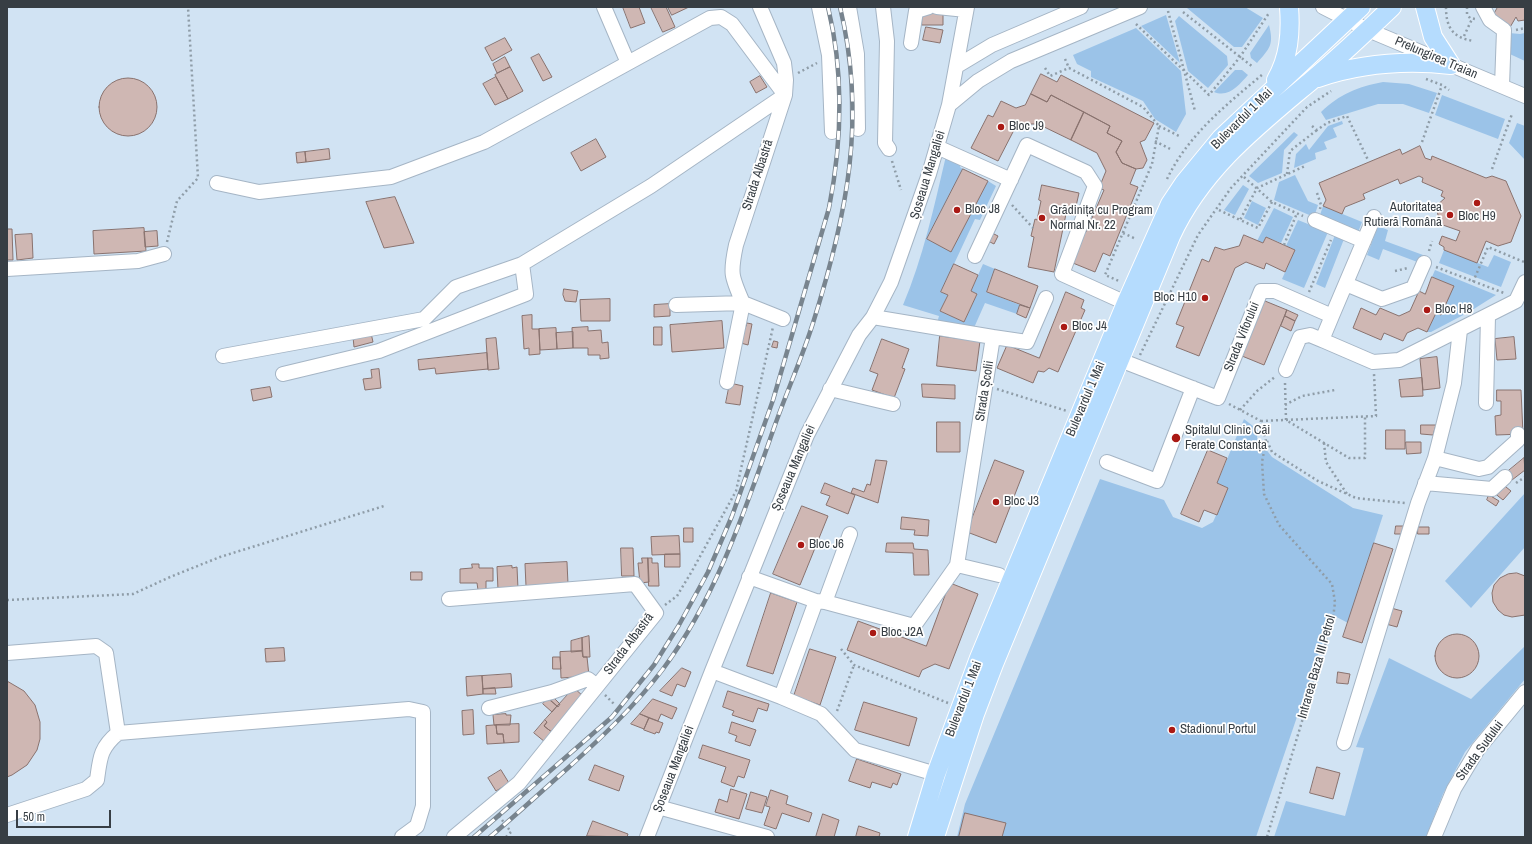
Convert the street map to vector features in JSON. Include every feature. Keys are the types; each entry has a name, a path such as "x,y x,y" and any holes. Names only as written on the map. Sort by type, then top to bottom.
{"main road":[{"path":"1266,94 1276,80 1286,59 1289,41 1289,7"},
{"name":"Bulevardul 1 Mai","path":"917,837 936,774 976,665 1160,224 1184,183 1221,138 1266,94 1361,7"},
{"name":"Bulevardul 1 Mai","path":"935,837 972,722 991,671 1128,363 1174,229 1197,190 1236,145 1311,81 1392,7"},
{"path":"1425,7 1433,37 1451,65"},
{"path":"1311,81 1338,71 1378,64 1403,62 1451,65"}],"street":[{"path":"604,7 628,63"},
{"name":"Strada Albastră","path":"743,303 734,282 731,268 736,245 784,95 786,80 784,63 760,7"},
{"path":"819,7 828,57 832,132"},
{"path":"849,7 857,54 858,129"},
{"path":"883,7 887,41 886,143 888,150"},
{"path":"911,43 916,11 929,7"},
{"path":"937,7 969,8"},
{"path":"957,66 992,45 1081,7"},
{"path":"949,105 978,80 1011,62 1140,7"},
{"name":"Prelungirea Traian","path":"1323,7 1368,30 1525,96"},
{"path":"1483,7 1490,20 1504,30 1502,86"},
{"name":"Șoseaua Mangaliei","path":"648,837 658,807 807,435 859,335 873,317 891,282 937,147 949,105 969,8"},
{"path":"217,183 259,192 391,177 484,142 710,18 721,18 732,24 784,95 651,186 522,264 456,287 424,319 224,356"},
{"path":"975,256 1027,145 1086,172 1095,186 1062,274 1126,303"},
{"path":"937,147 1011,180"},
{"path":"1322,340 1374,217"},
{"path":"1310,218 1364,241"},
{"path":"7,269 138,261 164,254"},
{"path":"1346,284 1382,299 1413,288 1424,263"},
{"path":"283,374 379,351 526,294 522,264"},
{"path":"1286,370 1300,337 1310,335 1373,362 1399,360 1519,301 1525,282"},
{"name":"Strada Viforului","path":"1218,398 1261,291 1275,291 1332,316"},
{"path":"873,317 1027,342 1046,298"},
{"path":"727,382 743,303"},
{"path":"676,305 743,303 779,318"},
{"path":"1486,403 1488,316"},
{"path":"1344,743 1417,504 1435,458 1454,383 1460,330"},
{"name":"Strada Școlii","path":"821,602 914,626 957,565 987,386 993,337"},
{"path":"1128,363 1218,398"},
{"path":"1107,462 1158,481 1193,388"},
{"path":"830,389 893,404"},
{"path":"1435,458 1479,469 1488,467 1518,440 1518,434"},
{"path":"1425,483 1492,489 1505,477"},
{"path":"781,697 850,534"},
{"path":"957,565 999,575"},
{"path":"750,578 821,602"},
{"name":"Strada Albastră","path":"449,599 635,584 656,613 519,783 454,837"},
{"path":"7,653 96,646 106,653 118,733"},
{"path":"712,671 821,714 855,750 936,774"},
{"path":"489,708 552,692 588,679 597,686"},
{"name":"Strada Sudului","path":"1434,837 1454,789 1478,749 1525,692"},
{"path":"7,815 86,789 97,780 100,754 109,741 118,733 409,709 423,712 423,806 417,826 402,837"},
{"path":"658,807 719,831 767,837"}],"path":[{"path":"164,254 177,201 198,178 188,7"},
{"path":"1446,7 1446,18 1450,29 1462,39 1474,41"},
{"path":"1464,36 1471,18 1466,12 1467,7"},
{"path":"1168,11 1195,111"},
{"path":"1183,12 1253,67"},
{"path":"1136,24 1209,95 1240,57 1269,14"},
{"path":"786,80 828,57"},
{"path":"1066,59 1069,68 1142,107 1159,126 1179,136"},
{"path":"1045,68 1050,76 1069,68"},
{"path":"1424,78 1442,85 1449,90"},
{"path":"1128,363 1198,235 1231,188 1308,107 1336,88"},
{"path":"1422,142 1441,88"},
{"path":"1492,169 1512,114"},
{"path":"1287,174 1290,151 1327,123 1347,116 1368,160"},
{"path":"1119,281 1105,274 1152,164 1155,141 1159,126"},
{"path":"1312,126 1317,130"},
{"path":"1155,141 1172,150"},
{"path":"888,150 901,190"},
{"path":"1240,220 1257,188 1305,166"},
{"path":"1244,177 1272,202 1310,218"},
{"path":"1004,196 1033,228"},
{"path":"1219,210 1258,228 1272,202"},
{"path":"1135,206 1147,212"},
{"path":"1284,245 1297,213"},
{"path":"1123,233 1136,239"},
{"path":"1304,304 1331,240"},
{"path":"1473,282 1488,247 1524,262"},
{"path":"1424,263 1519,301"},
{"path":"656,613 677,596 736,491 779,318"},
{"path":"1218,398 1261,421 1376,416 1373,362"},
{"path":"1240,410 1257,391 1286,370"},
{"path":"1286,370 1286,420"},
{"path":"987,386 1067,411"},
{"path":"1285,405 1302,396 1336,390"},
{"path":"1286,420 1349,458 1366,458 1365,416"},
{"name":"Intrarea Baza III Petrol","path":"1261,421 1266,441 1262,462 1264,494 1279,525 1332,584 1335,602 1333,619 1266,837"},
{"path":"1266,441 1272,452 1318,481 1348,495 1356,498 1417,504"},
{"path":"1324,443 1326,462 1348,495"},
{"path":"7,600 134,594 170,577 220,557 384,506"},
{"path":"841,649 854,665 948,703"},
{"path":"832,725 854,665"},
{"path":"497,813 511,832 506,837"}],"shaded area":[{"path":"1245,7 1263,18 1242,47 1234,47 1187,8"},
{"path":"1166,15 1180,63 1141,26"},
{"path":"1179,16 1227,56 1228,65 1208,88 1188,71 1175,21"},
{"path":"1269,25 1271,37 1270,46 1257,63 1251,58 1250,53"},
{"path":"1136,28 1181,71 1186,114 1176,132 1155,119 1143,101 1091,77 1091,71 1077,64 1073,55"},
{"path":"1509,33 1525,33 1525,61 1501,50"},
{"path":"1235,70 1242,70 1248,75 1229,92 1214,92"},
{"path":"1383,82 1409,84 1437,93 1429,113 1403,104 1378,104 1326,120 1321,112 1335,100 1349,92 1365,86"},
{"path":"1442,95 1505,119 1498,139 1435,115"},
{"path":"1342,121 1343,124 1333,128 1337,137 1324,142 1327,149 1315,153 1316,159 1294,168 1296,154 1306,144 1309,150 1328,126"},
{"path":"1517,123 1525,126 1525,160 1509,143"},
{"path":"1294,132 1298,135 1284,150 1282,173 1258,183 1249,176"},
{"path":"946,156 961,164 960,167 963,169 927,239 951,251 988,181 996,186 980,220 975,219 941,292 948,295 940,311 964,322 977,294 971,291 983,264 995,269 987,292 1020,305 1017,314 985,303 973,330 937,323 939,316 903,305 922,251"},
{"path":"1295,175 1308,201 1318,205 1314,217 1274,200 1279,182"},
{"path":"1243,185 1249,189 1235,215 1224,210"},
{"path":"1252,201 1266,208 1258,225 1244,218"},
{"path":"1323,206 1362,222 1357,235 1319,218"},
{"path":"1274,208 1293,217 1281,243 1266,237 1263,243 1257,241"},
{"path":"1298,220 1328,232 1304,288 1282,279 1295,250 1286,246"},
{"path":"1378,226 1388,230 1385,241 1423,255 1420,263 1383,249 1379,260 1367,255"},
{"path":"1335,235 1344,239 1325,288 1316,284"},
{"path":"1444,250 1488,267 1494,255 1511,262 1501,287 1439,263"},
{"path":"1435,270 1496,295 1469,312 1431,332 1427,332 1436,313 1453,286 1432,277"},
{"path":"1244,419 1258,430 1257,438 1272,457 1353,508 1383,515 1348,623 1329,613 1328,626 1256,837 957,837 965,804 1100,479 1164,500 1173,517 1202,528 1213,522 1228,488 1217,483"},
{"path":"1525,493 1525,547 1471,608 1445,581"},
{"path":"1525,646 1525,679 1465,752 1443,794 1426,837 1274,837 1286,801 1345,816 1364,748 1356,747 1389,658 1471,699"}],"building":[{"path":"623,7 639,7 645,23 631,28"},
{"path":"651,7 666,7 675,27 663,32"},
{"path":"668,7 689,7 672,15"},
{"path":"1498,7 1525,7 1525,20 1518,21 1516,17 1509,29 1492,18"},
{"path":"922,12 943,12 943,25 922,25"},
{"path":"926,27 943,30 940,43 923,40"},
{"path":"505,38 512,50 492,61 485,48"},
{"path":"539,54 552,77 543,81 531,58"},
{"path":"505,57 510,67 497,73 493,64"},
{"path":"510,67 523,91 508,99 495,75"},
{"path":"1041,74 1057,82 1061,75 1154,123 1145,140 1140,142 1147,160 1143,168 1136,169 1122,163 1116,152 1122,141 1107,133 1110,126 1051,95 1047,102 1031,94"},
{"path":"760,76 767,87 756,93 750,82"},
{"path":"496,77 508,99 495,105 483,84"},
{"path":"122,78 134,78 149,86 157,101 157,113 149,128 134,136 122,136 107,128 99,113 99,101 107,86"},
{"name":"Bloc J9","path":"1031,94 1047,102 1051,95 1084,112 1071,140 1038,124 1025,124 1014,130 998,161 971,148 988,115 993,117 1001,101 1016,108 1025,105"},
{"path":"1084,112 1110,126 1107,133 1122,141 1116,152 1122,163 1136,169 1130,184 1138,187 1110,256 1103,253 1095,272 1068,261 1081,229 1086,232 1104,190 1099,188 1106,171 1097,153 1071,140"},
{"path":"596,139 606,157 581,171 571,153"},
{"name":"Bloc H9","path":"1420,146 1425,158 1431,160 1432,156 1486,178 1492,176 1506,181 1521,216 1511,242 1498,246 1486,241 1477,263 1444,250 1444,247 1439,244 1442,236 1456,241 1460,231 1440,224 1436,206 1445,198 1441,196 1443,191 1422,182 1423,178 1419,176 1400,184 1398,179 1363,194 1365,199 1345,207 1342,214 1323,206 1326,200 1319,183 1400,149 1402,154"},
{"path":"329,149 330,159 306,162 305,152"},
{"path":"305,152 306,162 297,163 296,153"},
{"name":"Bloc J8","path":"963,169 988,181 951,252 927,239"},
{"path":"1042,185 1079,193 1074,215 1066,214 1054,272 1028,267 1034,237 1031,236 1035,219 1037,220 1041,201 1039,200"},
{"path":"395,197 414,243 384,248 366,202"},
{"path":"144,228 146,251 94,254 93,231"},
{"path":"7,229 12,229 13,260 7,260"},
{"path":"157,231 158,246 145,247 144,232"},
{"path":"992,233 998,236 994,244 988,241"},
{"path":"32,234 33,258 17,260 15,235"},
{"name":"Bloc H10","path":"1244,235 1263,243 1266,237 1295,250 1285,272 1266,263 1264,269 1246,262 1235,268 1199,356 1176,347 1184,327 1176,324 1202,259 1209,262 1215,247 1224,250 1239,246"},
{"path":"954,264 978,275 971,291 977,294 964,322 940,311 948,295 941,292"},
{"path":"995,269 1038,286 1030,308 987,292"},
{"name":"Bloc H8","path":"1432,277 1454,286 1441,315 1436,313 1427,332 1418,328 1407,333 1403,341 1384,333 1381,340 1353,328 1361,308 1376,315 1380,308 1399,316 1410,311 1419,291 1425,294"},
{"path":"564,289 578,291 576,302 565,301 563,295"},
{"name":"Bloc J4","path":"1066,292 1084,300 1081,308 1085,310 1058,372 1049,368 1044,372 1038,371 1033,383 997,368 1007,345 1039,358"},
{"path":"610,299 610,321 581,321 580,300"},
{"path":"1265,301 1287,310 1264,365 1242,356"},
{"path":"670,304 670,316 654,317 654,305"},
{"path":"1020,305 1030,308 1026,318 1017,314"},
{"path":"1287,310 1298,315 1295,321 1285,316"},
{"path":"532,315 532,329 539,329 540,354 529,355 529,348 524,349 522,316"},
{"path":"1285,316 1295,321 1291,331 1281,326"},
{"path":"722,321 724,348 672,352 670,325"},
{"path":"747,323 752,324 748,345 737,342 740,325 746,326"},
{"path":"588,327 588,331 601,330 602,343 608,342 609,358 600,359 600,355 588,355 588,348 573,348 572,328"},
{"path":"654,327 662,327 662,345 654,345"},
{"path":"556,328 557,349 540,350 539,329"},
{"path":"573,332 573,348 557,349 556,333"},
{"path":"371,333 373,342 354,347 353,337"},
{"path":"940,336 980,341 976,371 937,366"},
{"path":"1514,337 1516,359 1497,360 1495,339"},
{"path":"496,338 499,369 488,370 486,339"},
{"path":"882,339 909,349 902,368 905,369 894,398 872,390 878,374 870,371"},
{"path":"774,341 778,342 777,348 772,347"},
{"path":"487,353 488,369 436,374 435,368 419,370 418,360"},
{"path":"1437,357 1440,388 1423,390 1420,359"},
{"path":"379,369 381,388 365,390 363,379 372,378 371,370"},
{"path":"1422,378 1423,396 1401,397 1399,380"},
{"path":"730,383 743,386 740,405 726,403"},
{"path":"922,384 955,385 955,399 923,397"},
{"path":"270,387 272,397 253,401 251,390"},
{"path":"1497,390 1521,390 1523,434 1496,435 1495,416 1501,415 1501,401 1497,401"},
{"path":"937,422 960,422 960,452 937,452"},
{"path":"1421,425 1436,425 1433,435 1421,434"},
{"path":"1386,430 1405,430 1405,449 1386,449"},
{"path":"1406,442 1421,442 1421,453 1407,454"},
{"path":"1208,450 1227,458 1217,483 1228,488 1217,515 1204,510 1199,522 1181,514"},
{"path":"1524,458 1525,470 1512,480 1506,473"},
{"path":"876,460 887,461 878,503 851,493 853,488 864,492 867,484 870,485"},
{"name":"Bloc J3","path":"995,460 1024,471 996,543 967,532"},
{"path":"825,483 855,495 848,514 826,505 830,496 821,493"},
{"path":"1501,483 1511,491 1503,500 1493,492"},
{"path":"1489,495 1499,501 1496,506 1487,500"},
{"name":"Bloc J6","path":"802,506 828,516 800,585 773,574"},
{"path":"902,517 929,520 928,536 914,535 915,530 901,529"},
{"path":"1396,526 1404,526 1403,534 1395,534"},
{"path":"1418,527 1429,527 1429,534 1418,534"},
{"path":"684,528 693,528 693,542 684,542"},
{"path":"679,536 680,554 652,555 651,537"},
{"path":"887,543 913,543 914,549 928,550 929,575 914,575 913,553 886,552"},
{"path":"1374,543 1393,549 1362,643 1343,637"},
{"path":"621,548 633,548 634,576 622,576"},
{"path":"665,554 680,554 680,567 665,567"},
{"path":"642,558 648,558 649,582 640,583 638,563 642,563"},
{"path":"648,558 652,558 652,563 658,563 659,586 649,586"},
{"path":"567,562 568,584 526,586 525,564"},
{"path":"472,564 479,564 479,568 493,568 493,581 486,581 486,590 478,590 477,583 460,583 460,569 472,568"},
{"path":"512,566 512,568 517,567 518,589 498,590 497,567"},
{"path":"411,572 422,572 422,580 411,580"},
{"path":"1517,573 1525,576 1525,615 1512,617 1504,615 1498,610 1493,602 1492,593 1494,585 1500,578 1508,574"},
{"name":"Bloc J2A","path":"950,583 978,594 949,669 935,664 922,670 919,677 847,650 858,621 926,646"},
{"path":"771,593 797,602 773,674 747,666"},
{"path":"1391,608 1402,611 1397,627 1386,624"},
{"path":"1453,634 1461,634 1466,635 1473,640 1478,647 1478,665 1473,672 1466,677 1453,678 1445,675 1438,668 1435,660 1435,652 1438,644 1445,637"},
{"path":"589,636 590,657 583,657 582,638"},
{"path":"582,638 582,651 571,652 571,641"},
{"path":"284,648 285,661 266,662 265,649"},
{"path":"810,649 836,657 820,705 794,696"},
{"path":"582,651 583,657 587,657 589,676 561,678 560,652"},
{"path":"553,657 560,657 561,669 553,669"},
{"path":"682,668 691,672 685,687 677,684 672,696 660,691"},
{"path":"1338,672 1350,674 1348,684 1337,683"},
{"path":"511,674 512,687 483,689 482,676"},
{"path":"482,676 483,694 467,696 466,677"},
{"path":"7,681 24,691 35,705 40,722 40,739 37,750 27,765 7,777"},
{"path":"495,688 496,694 483,694 483,689"},
{"path":"574,688 583,696 553,733 544,726 547,722 545,720"},
{"path":"728,691 769,704 767,711 758,708 753,722 732,715 734,711 723,707"},
{"path":"548,698 557,706 552,712 543,704"},
{"path":"554,698 560,704 558,707 551,701"},
{"path":"653,699 677,708 672,719 661,714 658,721 640,714"},
{"path":"864,702 917,718 909,746 855,730"},
{"path":"473,710 474,734 463,735 462,711"},
{"path":"640,714 649,718 644,729 631,724"},
{"path":"493,715 511,715 510,725 494,725"},
{"path":"649,718 663,723 659,733 656,732 655,734 644,730"},
{"path":"545,720 547,722 544,726 553,733 545,742 534,733"},
{"path":"732,722 756,730 750,746 735,741 737,736 729,733"},
{"path":"519,724 519,742 504,743 503,734 497,734 496,725"},
{"path":"496,725 497,734 503,734 504,743 487,744 486,726"},
{"path":"703,745 750,760 744,778 738,776 734,787 721,782 726,767 699,758"},
{"path":"857,759 901,774 897,785 893,783 891,788 872,782 870,788 849,781"},
{"path":"595,765 624,776 619,791 589,780"},
{"path":"1317,767 1340,773 1333,799 1310,793"},
{"path":"501,770 509,783 496,791 488,778"},
{"path":"731,789 747,794 739,819 715,812 719,799 727,802"},
{"path":"771,790 788,796 786,804 812,813 809,822 782,813 776,829 764,825 770,807 766,806"},
{"path":"751,792 767,797 762,813 746,809"},
{"path":"965,813 1006,823 1002,837 959,837"},
{"path":"823,814 839,820 834,837 816,837"},
{"path":"593,821 628,834 627,837 587,836"},
{"path":"859,826 880,833 879,837 856,837"}],"railway":[{"path":"474,837 612,717 654,665 679,625 708,572 732,516 773,400 829,208 837,158 839,133 839,82 837,57 828,7"},
{"path":"490,837 593,745 618,721 652,683 682,641 699,612 728,552 809,336 825,283 844,205 852,128 852,88 848,48 840,7"}],"place":[{"name":"Bloc J9","path":"1001,127"},
{"name":"Bloc H9","path":"1477,203"},
{"name":"Bloc J8","path":"957,210"},
{"name":"Autoritatea Rutieră Română","path":"1450,215"},
{"name":"Grădinița cu Program Normal Nr. 22","path":"1042,218"},
{"name":"Bloc H10","path":"1205,298"},
{"name":"Bloc H8","path":"1427,310"},
{"name":"Bloc J4","path":"1064,327"},
{"name":"Spitalul Clinic Căi Ferate Constanța","path":"1176,438"},
{"name":"Bloc J3","path":"996,502"},
{"name":"Bloc J6","path":"801,545"},
{"name":"Bloc J2A","path":"873,633"},
{"name":"Stadionul Portul","path":"1172,730"}]}
